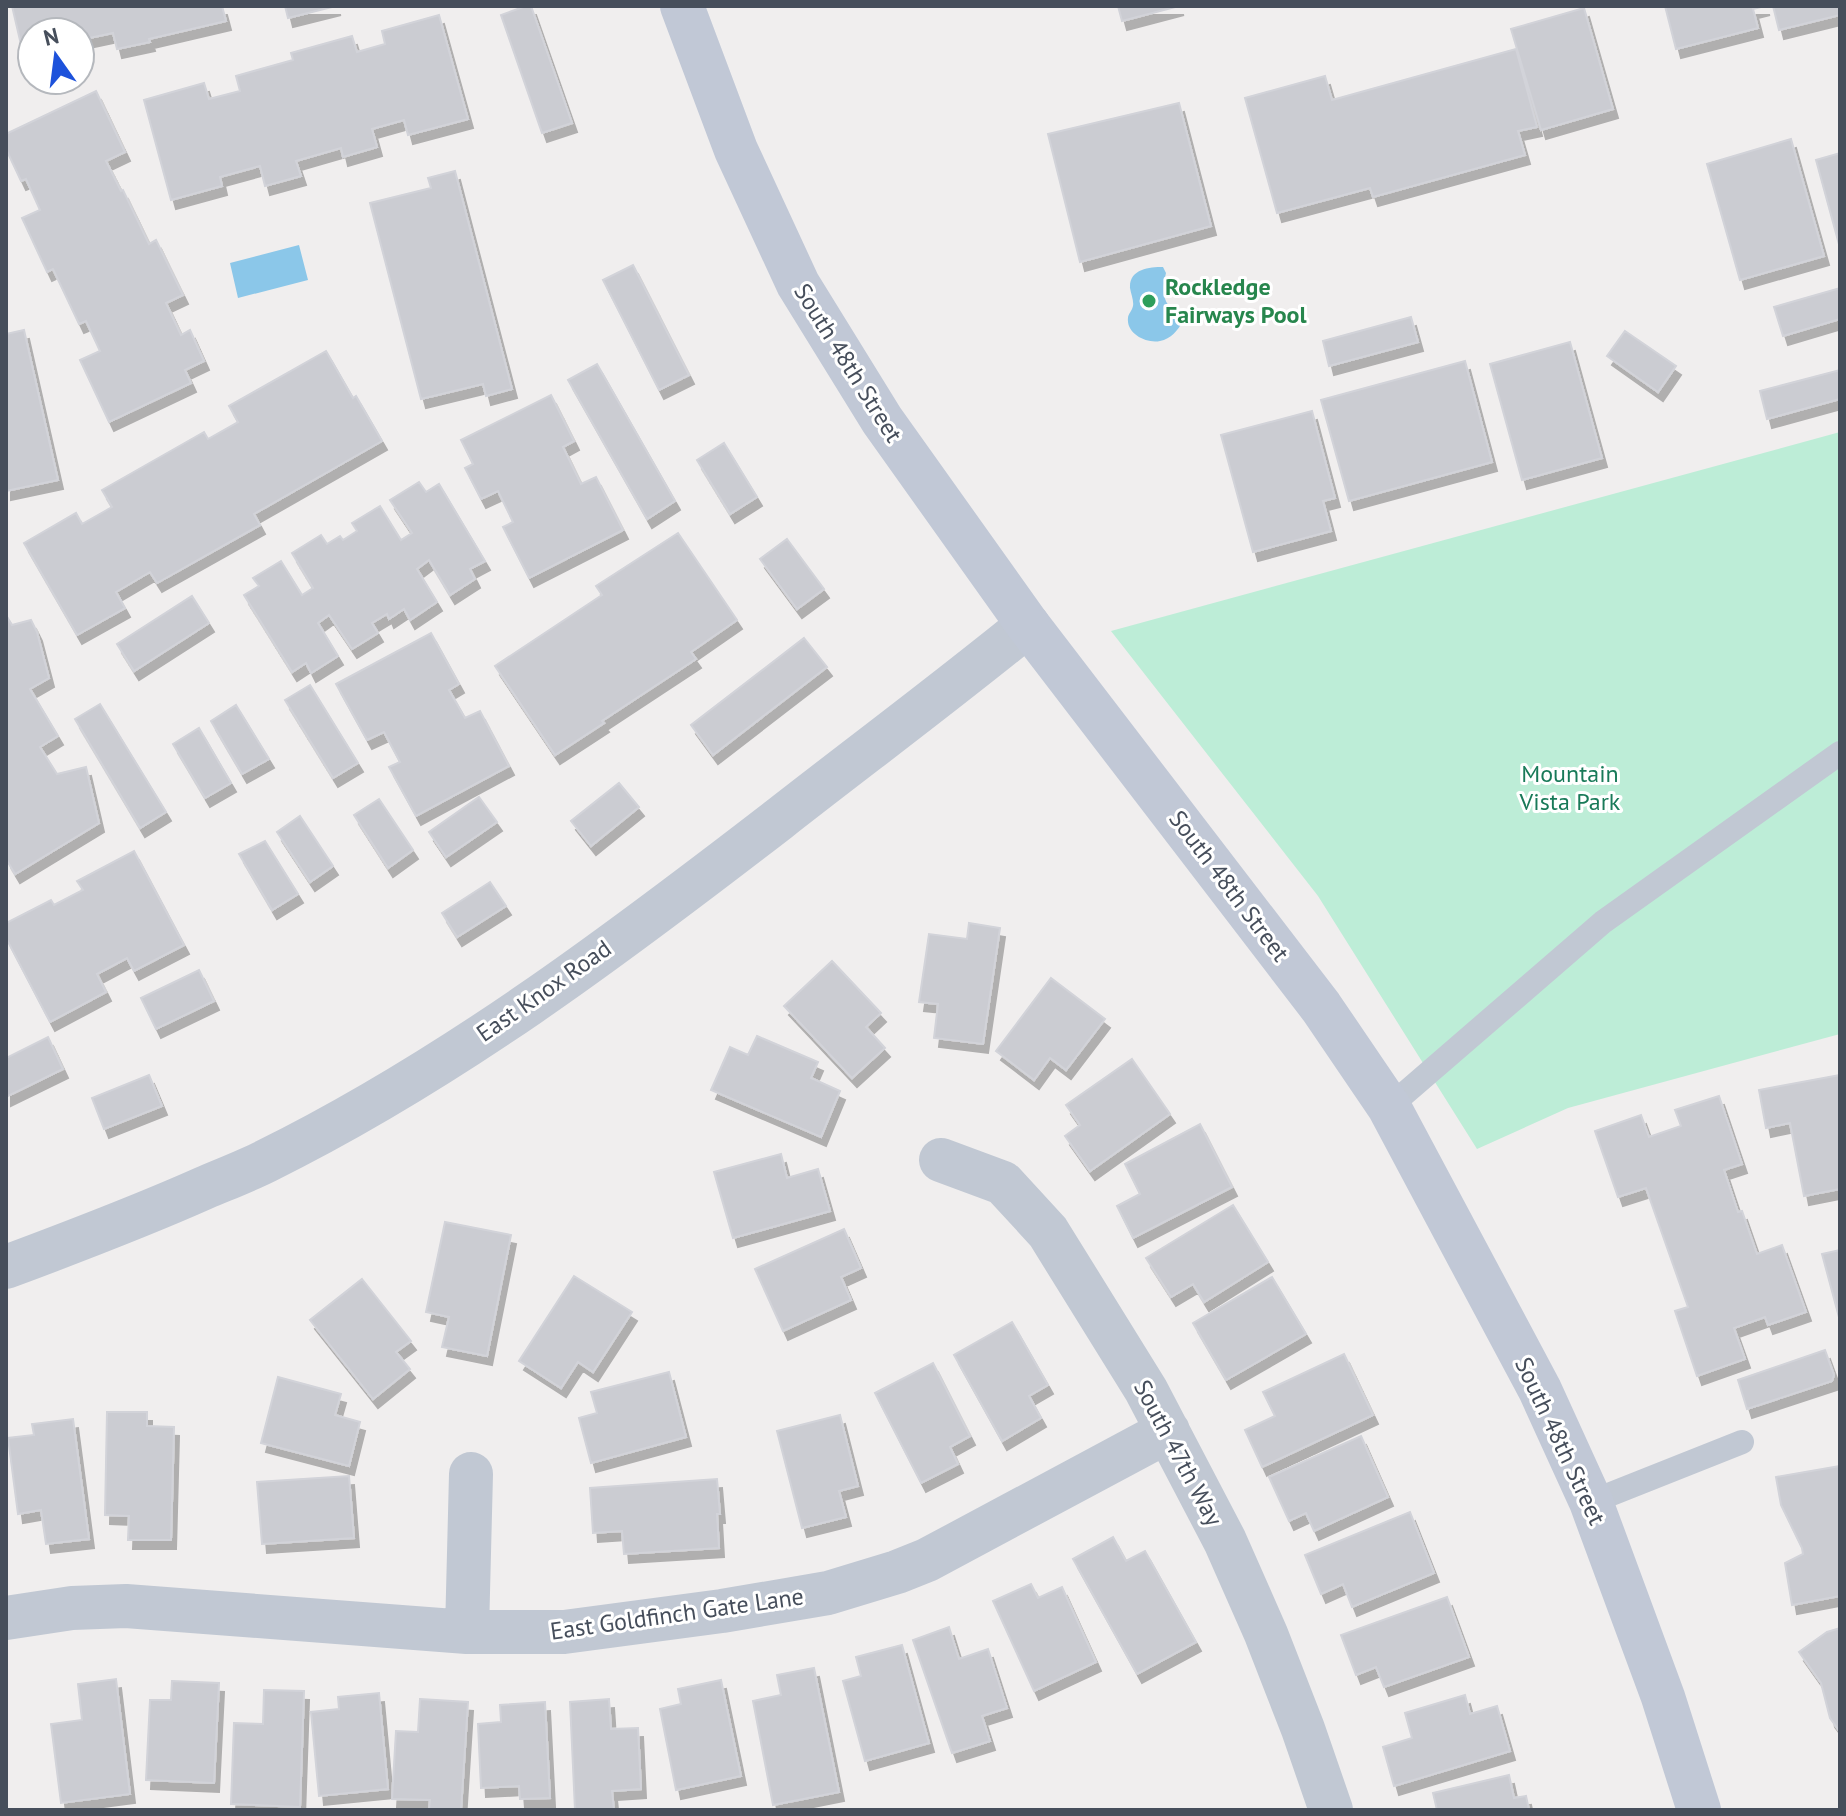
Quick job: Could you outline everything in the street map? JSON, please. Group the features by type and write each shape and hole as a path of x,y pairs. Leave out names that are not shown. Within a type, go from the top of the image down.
{"main road":[{"name":"South 48th Street","path":"682,6 736,150 798,284 882,420 1028,625 1321,1007 1389,1107 1540,1390 1591,1502 1658,1682 1699,1810"}],"street":[{"name":"East Knox Road","path":"6,1267 138,1217 265,1161 384,1097 448,1057 510,1017 694,884 1028,625"},
{"name":"South 47th Way","path":"941,1160 1003,1183 1048,1232 1146,1390 1225,1541 1303,1729 1331,1810"},
{"name":"East Goldfinch Gate Lane","path":"6,1618 72,1608 126,1606 467,1632 564,1632 794,1600 861,1584 927,1560 1168,1431"},
{"path":"467,1632 471,1474"}],"lane":[{"path":"1389,1107 1603,922 1840,753"},
{"path":"1591,1502 1742,1442"}],"green space":[{"name":"Mountain Vista Park","path":"1840,432 1840,1034 1568,1108 1477,1149 1318,896 1111,631"}],"water":[{"path":"299,245 308,280 238,298 230,263"},
{"name":"Rockledge Fairways Pool","path":"1163,267 1166,273 1164,295 1183,321 1168,338 1149,341 1138,337 1128,324 1133,304 1131,282 1141,270"}],"building":[{"path":"12,6 222,6 226,21 117,49 113,33 96,37 96,16 16,16 16,23"},
{"path":"285,6 336,6 288,18"},
{"path":"531,6 572,123 542,133 501,15"},
{"path":"1118,6 1179,6 1122,21"},
{"path":"1665,6 1765,6 1753,9 1758,28 1676,49"},
{"path":"1773,6 1840,6 1840,15 1779,30"},
{"path":"1584,8 1613,109 1541,130 1511,29"},
{"path":"439,15 468,119 408,135 404,120 372,129 377,147 343,157 341,148 296,161 301,176 265,186 260,166 220,177 222,186 171,200 144,100 204,83 209,99 240,91 236,76 293,60 291,53 352,36 357,52 385,44 382,31"},
{"path":"1516,49 1537,127 1518,131 1525,155 1373,197 1370,188 1277,213 1245,98 1325,76 1332,100"},
{"path":"96,91 125,152 106,161 149,244 156,240 183,295 166,303 181,335 190,330 204,361 185,370 191,383 109,422 80,360 100,351 86,321 79,324 53,269 47,272 22,218 40,210 26,179 21,181 6,149 6,134 86,96 96,96"},
{"path":"1179,103 1211,226 1080,262 1048,134"},
{"path":"1791,139 1824,256 1740,280 1707,164"},
{"path":"1840,153 1840,248 1816,160"},
{"path":"455,171 512,389 486,396 483,384 421,399 370,203 431,188 428,178"},
{"path":"633,265 689,375 659,390 603,280"},
{"path":"1840,288 1840,319 1783,336 1774,307"},
{"path":"1411,317 1418,342 1329,366 1323,341"},
{"path":"24,330 58,480 6,491 6,334"},
{"path":"1625,331 1676,366 1658,392 1607,356"},
{"path":"1570,342 1602,458 1522,480 1490,364"},
{"path":"326,351 382,441 254,514 260,525 157,583 150,572 116,592 125,608 77,635 24,543 76,513 82,524 112,507 102,490 204,432 208,439 238,422 229,406"},
{"path":"1465,361 1492,462 1349,501 1321,400"},
{"path":"597,364 675,501 647,519 568,380"},
{"path":"1840,370 1840,399 1767,419 1760,391"},
{"path":"551,395 574,441 563,447 581,484 596,477 623,530 529,578 503,527 513,522 498,491 481,499 465,468 473,464 461,440"},
{"path":"1312,411 1335,498 1323,501 1331,531 1253,552 1221,435"},
{"path":"724,443 757,497 730,514 697,460"},
{"path":"419,482 426,492 439,484 485,561 470,569 475,579 450,595 429,560 417,569 437,602 410,620 404,609 389,619 387,614 372,623 378,633 352,649 329,615 318,623 338,656 311,673 306,663 292,672 244,595 259,586 253,578 281,561 302,595 313,588 292,553 321,535 327,544 340,536 343,540 357,531 352,523 380,506 401,540 412,533 390,500"},
{"path":"678,533 737,620 691,652 696,659 555,755 495,666 602,595 596,586"},
{"path":"787,539 824,589 797,609 760,559"},
{"path":"192,596 209,623 134,671 117,644"},
{"path":"6,615 12,625 31,620 49,678 30,689 58,736 40,747 57,774 86,767 99,823 15,874 6,859"},
{"path":"431,633 459,684 449,690 465,718 480,711 509,766 416,816 389,767 400,762 384,732 367,740 336,684"},
{"path":"804,638 827,667 713,755 691,725"},
{"path":"310,685 358,763 333,778 285,700"},
{"path":"100,704 166,812 140,828 75,719"},
{"path":"236,705 269,759 242,774 211,721"},
{"path":"199,728 231,783 205,798 173,744"},
{"path":"619,783 639,807 591,846 571,821"},
{"path":"479,797 497,822 446,857 429,832"},
{"path":"379,799 413,850 388,868 354,815"},
{"path":"300,816 333,866 310,882 277,832"},
{"path":"265,841 298,894 272,910 239,854"},
{"path":"134,851 184,945 134,971 127,958 97,974 106,992 50,1022 6,938 6,923 51,900 54,905 83,890 77,881"},
{"path":"490,882 506,906 457,937 442,913"},
{"path":"969,923 1000,928 983,1044 934,1038 938,1004 919,1002 929,934 967,939"},
{"path":"832,961 881,1013 866,1027 885,1048 852,1078 784,1006"},
{"path":"199,970 214,1001 156,1029 141,998"},
{"path":"1051,978 1105,1019 1066,1070 1050,1058 1034,1080 996,1051"},
{"path":"757,1036 818,1062 811,1078 840,1091 821,1137 711,1090 730,1047 748,1055"},
{"path":"48,1037 63,1069 6,1097 6,1058"},
{"path":"1132,1059 1170,1114 1090,1171 1065,1136 1080,1125 1066,1105"},
{"path":"149,1075 162,1106 104,1129 92,1098"},
{"path":"1840,1075 1840,1189 1804,1196 1790,1123 1766,1128 1759,1090"},
{"path":"1719,1096 1742,1164 1724,1170 1738,1212 1742,1211 1757,1254 1782,1245 1806,1312 1768,1325 1765,1317 1734,1328 1745,1359 1697,1376 1675,1311 1688,1307 1646,1188 1618,1197 1595,1131 1641,1115 1649,1137 1681,1126 1675,1110"},
{"path":"1200,1124 1232,1187 1133,1238 1117,1206 1140,1194 1125,1164"},
{"path":"781,1154 787,1178 818,1169 830,1211 733,1238 714,1172"},
{"path":"1233,1205 1268,1262 1204,1302 1193,1284 1171,1297 1146,1258"},
{"path":"445,1222 511,1235 487,1356 442,1347 449,1317 426,1312"},
{"path":"844,1229 861,1268 841,1277 851,1300 783,1331 755,1269"},
{"path":"1840,1250 1840,1321 1822,1254"},
{"path":"574,1276 632,1312 593,1372 578,1362 561,1388 519,1361"},
{"path":"1272,1277 1306,1334 1226,1380 1193,1323"},
{"path":"362,1279 411,1341 396,1352 410,1369 373,1399 310,1320"},
{"path":"1012,1322 1048,1385 1029,1396 1041,1418 1002,1441 954,1355"},
{"path":"1825,1350 1834,1375 1832,1381 1747,1409 1738,1380"},
{"path":"1344,1354 1373,1415 1262,1467 1245,1430 1275,1416 1263,1392"},
{"path":"933,1363 970,1436 950,1447 958,1464 921,1483 875,1393"},
{"path":"669,1372 686,1437 591,1463 579,1418 597,1413 591,1392"},
{"path":"278,1377 341,1394 335,1415 360,1422 349,1466 261,1443"},
{"path":"107,1412 147,1412 147,1426 174,1427 171,1540 128,1540 129,1516 105,1515"},
{"path":"840,1415 858,1486 839,1491 846,1517 802,1528 777,1431"},
{"path":"73,1419 89,1539 46,1544 41,1510 18,1514 8,1438 34,1435 32,1424"},
{"path":"1361,1436 1388,1497 1314,1531 1306,1513 1289,1521 1269,1477"},
{"path":"1840,1466 1840,1596 1792,1605 1785,1563 1803,1554 1781,1505 1776,1477"},
{"path":"349,1476 354,1538 262,1544 257,1482"},
{"path":"717,1479 719,1548 624,1554 622,1531 593,1533 590,1488"},
{"path":"1410,1512 1434,1573 1352,1607 1343,1584 1321,1594 1305,1555"},
{"path":"1113,1537 1126,1561 1145,1551 1196,1642 1137,1674 1073,1559"},
{"path":"1031,1584 1038,1598 1062,1587 1096,1662 1034,1691 993,1601"},
{"path":"1447,1597 1469,1657 1384,1687 1376,1667 1356,1675 1341,1635"},
{"path":"949,1627 959,1659 988,1649 1007,1708 982,1716 990,1741 952,1753 913,1640"},
{"path":"1840,1628 1840,1732 1830,1718 1821,1683 1799,1652 1827,1632"},
{"path":"902,1645 929,1743 865,1761 843,1681 861,1676 856,1657"},
{"path":"814,1668 839,1792 773,1805 753,1701 781,1695 777,1675"},
{"path":"116,1679 130,1794 61,1803 51,1724 82,1720 78,1684"},
{"path":"721,1680 741,1776 676,1790 660,1709 681,1704 678,1689"},
{"path":"172,1681 219,1683 214,1783 146,1780 150,1700 171,1700"},
{"path":"264,1690 304,1691 300,1807 231,1804 234,1723 263,1724"},
{"path":"379,1693 388,1789 319,1796 311,1712 339,1709 338,1697"},
{"path":"1465,1695 1470,1714 1497,1706 1510,1751 1394,1786 1383,1747 1412,1738 1405,1713"},
{"path":"420,1699 468,1702 461,1810 429,1810 430,1800 392,1799 396,1731 418,1732"},
{"path":"609,1699 611,1729 638,1728 641,1789 612,1791 614,1810 575,1810 570,1702"},
{"path":"545,1702 550,1798 520,1799 519,1786 481,1788 478,1724 501,1722 500,1705"},
{"path":"1509,1775 1514,1798 1526,1796 1529,1810 1437,1810 1433,1793"}],"place":[{"name":"Rockledge Fairways Pool","path":"1149,301"}]}
